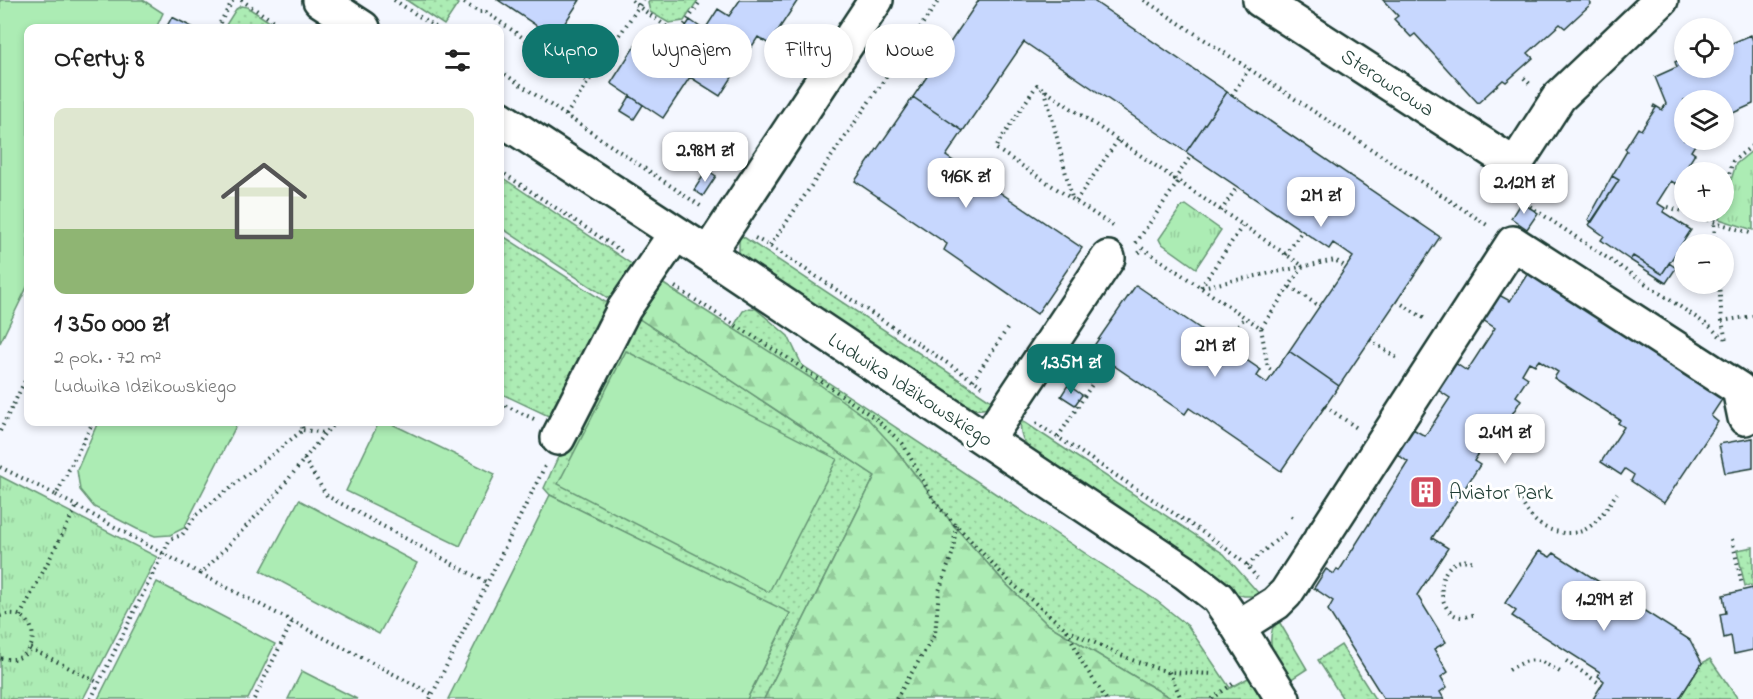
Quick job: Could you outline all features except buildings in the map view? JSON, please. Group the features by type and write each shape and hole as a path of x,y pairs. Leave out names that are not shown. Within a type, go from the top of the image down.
{"street":[{"path":"320,0 357,24"},
{"path":"708,254 876,0"},
{"name":"Sterowcowa","path":"1260,0 1515,165 1559,98 1661,0"},
{"name":"Ludwika Idzikowskiego","path":"504,121 1186,573 1218,598 1284,699"},
{"path":"558,438 624,309 676,233"},
{"path":"1238,627 1276,603 1286,593 1513,243 1739,389 1745,418"},
{"path":"987,440 1009,405 1125,245"}],"path":[{"path":"219,24 233,0"},
{"path":"241,0 278,24"},
{"path":"394,0 431,24"},
{"path":"459,0 479,12 486,12 503,24"},
{"path":"632,0 663,24"},
{"path":"566,115 643,0"},
{"path":"686,24 702,0"},
{"path":"770,246 810,193 939,0"},
{"path":"1144,0 1494,229"},
{"path":"504,25 588,83"},
{"path":"1232,96 1249,69"},
{"path":"504,74 730,219 1219,543 1246,565 1276,603"},
{"path":"1261,328 1142,248 1125,245 1074,200 995,148 1037,85 1303,266"},
{"path":"1045,90 1074,200"},
{"path":"1074,200 1118,140"},
{"path":"1733,162 1753,145"},
{"path":"1125,245 1176,181 1191,156"},
{"path":"504,174 876,419 903,444 936,504 1009,581 1067,630 1116,653 1168,672 1214,674"},
{"path":"1221,211 1238,187"},
{"path":"1515,197 1709,326 1732,348"},
{"path":"1668,207 1674,209"},
{"path":"1717,222 1753,234"},
{"path":"1201,287 1243,225"},
{"path":"1286,255 1302,231"},
{"path":"1125,245 1142,248"},
{"path":"1201,287 1335,260 1346,267"},
{"path":"1275,372 1268,368 1261,328 1303,266"},
{"path":"1290,286 1319,306"},
{"path":"1720,294 1725,340"},
{"path":"1397,301 1430,322"},
{"path":"1722,321 1753,316"},
{"path":"1224,345 1245,317"},
{"path":"973,381 1009,326"},
{"path":"1370,340 1403,362"},
{"path":"0,431 24,383"},
{"path":"1058,437 1094,383"},
{"path":"0,467 77,506 431,697 558,438 547,424 504,405"},
{"path":"1325,406 1358,429 1364,419"},
{"path":"56,495 91,426"},
{"path":"302,426 303,430"},
{"path":"201,574 275,495 333,426"},
{"path":"91,699 170,539 182,535 196,515 303,430 325,433"},
{"path":"304,459 327,496 488,583"},
{"path":"1521,501 1526,511 1542,527 1569,533 1581,531 1593,523 1617,493"},
{"path":"20,616 77,506"},
{"path":"1293,524 1302,510"},
{"path":"1291,516 1296,519"},
{"path":"896,699 935,633 939,591 953,552 956,524"},
{"path":"1246,565 1290,530"},
{"path":"1732,539 1742,585"},
{"path":"1473,615 1456,616 1448,610 1441,588 1442,577 1447,569 1464,559 1475,562"},
{"path":"0,616 8,613 28,621 33,639 25,655 9,660 0,658"},
{"path":"254,699 292,622"},
{"path":"1067,630 1083,664 1106,699"},
{"path":"30,648 99,683"},
{"path":"1509,670 1527,660 1536,659 1560,672"},
{"path":"1566,661 1602,685"},
{"path":"1168,672 1181,699"}],"green space":[{"path":"0,0 143,0 163,13 158,24 24,24 24,293 0,343"},
{"path":"406,0 452,0 458,4 442,24"},
{"path":"650,0 698,0 684,21 669,23 650,12 648,3"},
{"path":"241,6 247,7 273,24 227,24 236,9"},
{"path":"1753,150 1753,230 1728,222 1734,222 1736,164"},
{"path":"504,179 636,267 617,304 504,230"},
{"path":"1186,205 1221,230 1196,268 1161,243 1159,239 1181,207"},
{"path":"739,234 996,404 979,409 962,404 746,262 739,252"},
{"path":"504,237 613,307 557,420 504,395"},
{"path":"662,283 809,377 868,419 894,447 954,526 1006,584 1047,624 1172,699 764,699 875,476 632,314"},
{"path":"750,308 756,309 788,336 802,365 1157,601 1188,626 1230,688 1250,677 1263,699 1172,699 1047,624 1006,584 954,526 894,447 809,377 732,329 743,311"},
{"path":"632,314 875,476 764,699 747,699 790,614 550,495 544,488 574,422"},
{"path":"626,351 837,459 769,592 558,484"},
{"path":"1021,420 1224,554 1261,596 1244,596 1233,593 1204,564 1035,453 1023,438"},
{"path":"96,426 236,426 184,528 170,535 155,536 94,507 80,490 77,470"},
{"path":"377,426 396,426 495,474 460,546 346,491"},
{"path":"0,476 157,557 83,699 0,699"},
{"path":"550,495 790,613 747,699 448,699"},
{"path":"299,500 417,563 379,634 261,571"},
{"path":"1753,547 1753,585 1745,586 1737,550"},
{"path":"157,582 275,644 248,699 98,699"},
{"path":"1277,618 1307,669 1290,680 1276,657 1271,643"},
{"path":"1341,645 1375,699 1343,699 1318,660"},
{"path":"1710,659 1738,699 1679,699 1702,663"},
{"path":"302,671 357,699 288,699"}],"place":[{"name":"Aviator Park","path":"1426,492"}]}
